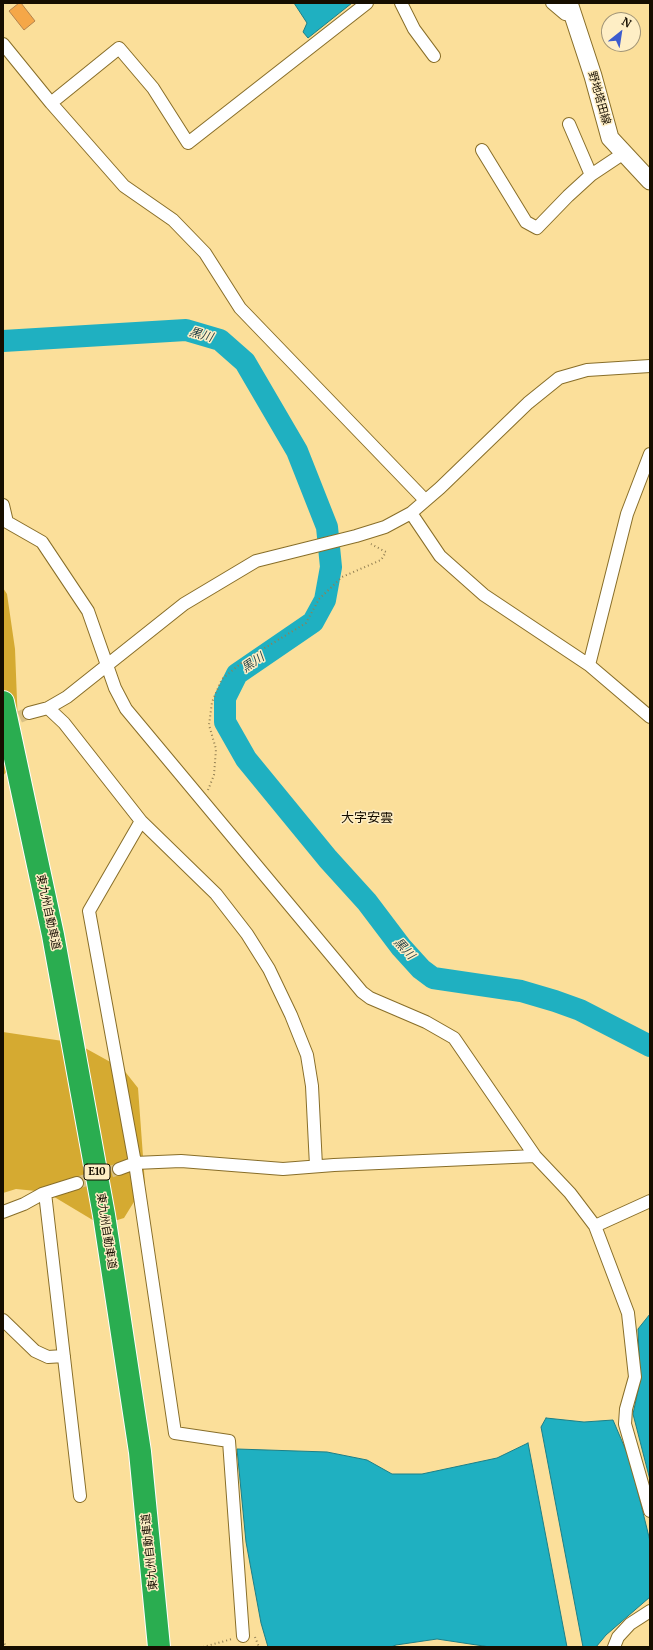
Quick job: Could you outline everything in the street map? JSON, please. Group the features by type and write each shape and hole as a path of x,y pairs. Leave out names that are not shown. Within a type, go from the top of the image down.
{"highway":[{"name":"東九州自動車道","path":"3,702 56,949 104,1215 131,1382 140,1452 159,1647"}],"main road":[{"name":"野地塔田線","path":"571,9 610,138 650,181"}],"street":[{"path":"51,103 119,48 153,88 188,143 366,3"},
{"path":"401,3 414,29 434,56"},
{"path":"552,3 565,14 571,9"},
{"path":"3,44 51,103 124,186 173,220 205,253 240,308 426,500"},
{"path":"569,124 591,175"},
{"path":"482,150 526,222 538,228 591,175 624,153"},
{"path":"29,713 48,708 67,697 184,604 221,580 256,561 356,536 385,527 411,513 518,412 559,378 587,370 650,366"},
{"path":"589,665 627,514 650,454"},
{"path":"3,505 7,522 42,542 88,611 114,688 126,709 204,800 362,992 370,998 426,1022 454,1038 535,1156 570,1193 595,1226 628,1314 635,1377 626,1409 625,1424 650,1511"},
{"path":"411,513 440,556 484,595 589,665 650,717"},
{"path":"48,708 64,723 141,821 216,894 247,934 269,969 291,1015 307,1055 312,1086 316,1166"},
{"path":"141,821 89,911 135,1163 175,1433 229,1441 243,1636"},
{"path":"119,1169 135,1163 181,1161 283,1169 316,1166 535,1156"},
{"path":"3,1212 45,1193 77,1183"},
{"path":"45,1193 80,1496"},
{"path":"595,1226 650,1201"},
{"path":"3,1320 36,1351 48,1357 64,1356"},
{"path":"614,1647 618,1637 630,1624 650,1611"}],"path":[{"path":"204,800 214,775 216,749 209,725 212,702 222,679 245,660 306,623 319,599 342,577 381,560 386,552 356,536"},
{"path":"203,1647 243,1636"},
{"path":"3,1640 6,1647"}],"shaded area":[{"path":"3,588 7,594 15,649 18,726 10,767 3,776"},
{"path":"3,1032 76,1043 123,1069 138,1088 145,1184 124,1218 101,1225 46,1192 16,1189 3,1193"}],"water":[{"path":"294,3 352,3 308,38 303,32 307,23"},
{"path":"650,1314 650,1480 633,1414 640,1381 638,1329"},
{"path":"546,1418 584,1422 613,1420 630,1460 650,1541 650,1597 606,1635 596,1647 583,1647 541,1427"},
{"path":"528,1443 567,1647 490,1647 437,1639 391,1647 268,1647 261,1623 246,1542 237,1449 327,1452 367,1460 392,1474 422,1474 497,1458"}],"building":[{"path":"21,3 35,21 24,30 9,11"}],"waterway":[{"name":"黒川","path":"3,341 186,330 220,340 245,362 297,451 327,527 331,567 325,600 313,622 237,674 225,698 225,722 246,759 328,859 367,902 401,947 421,969 433,978 521,991 555,1001 580,1010 650,1046"}],"tunnel":[{"path":"3,724 29,713"},
{"path":"77,1183 119,1169"}],"district":[{"name":"大字安雲","path":"367,818"}]}
